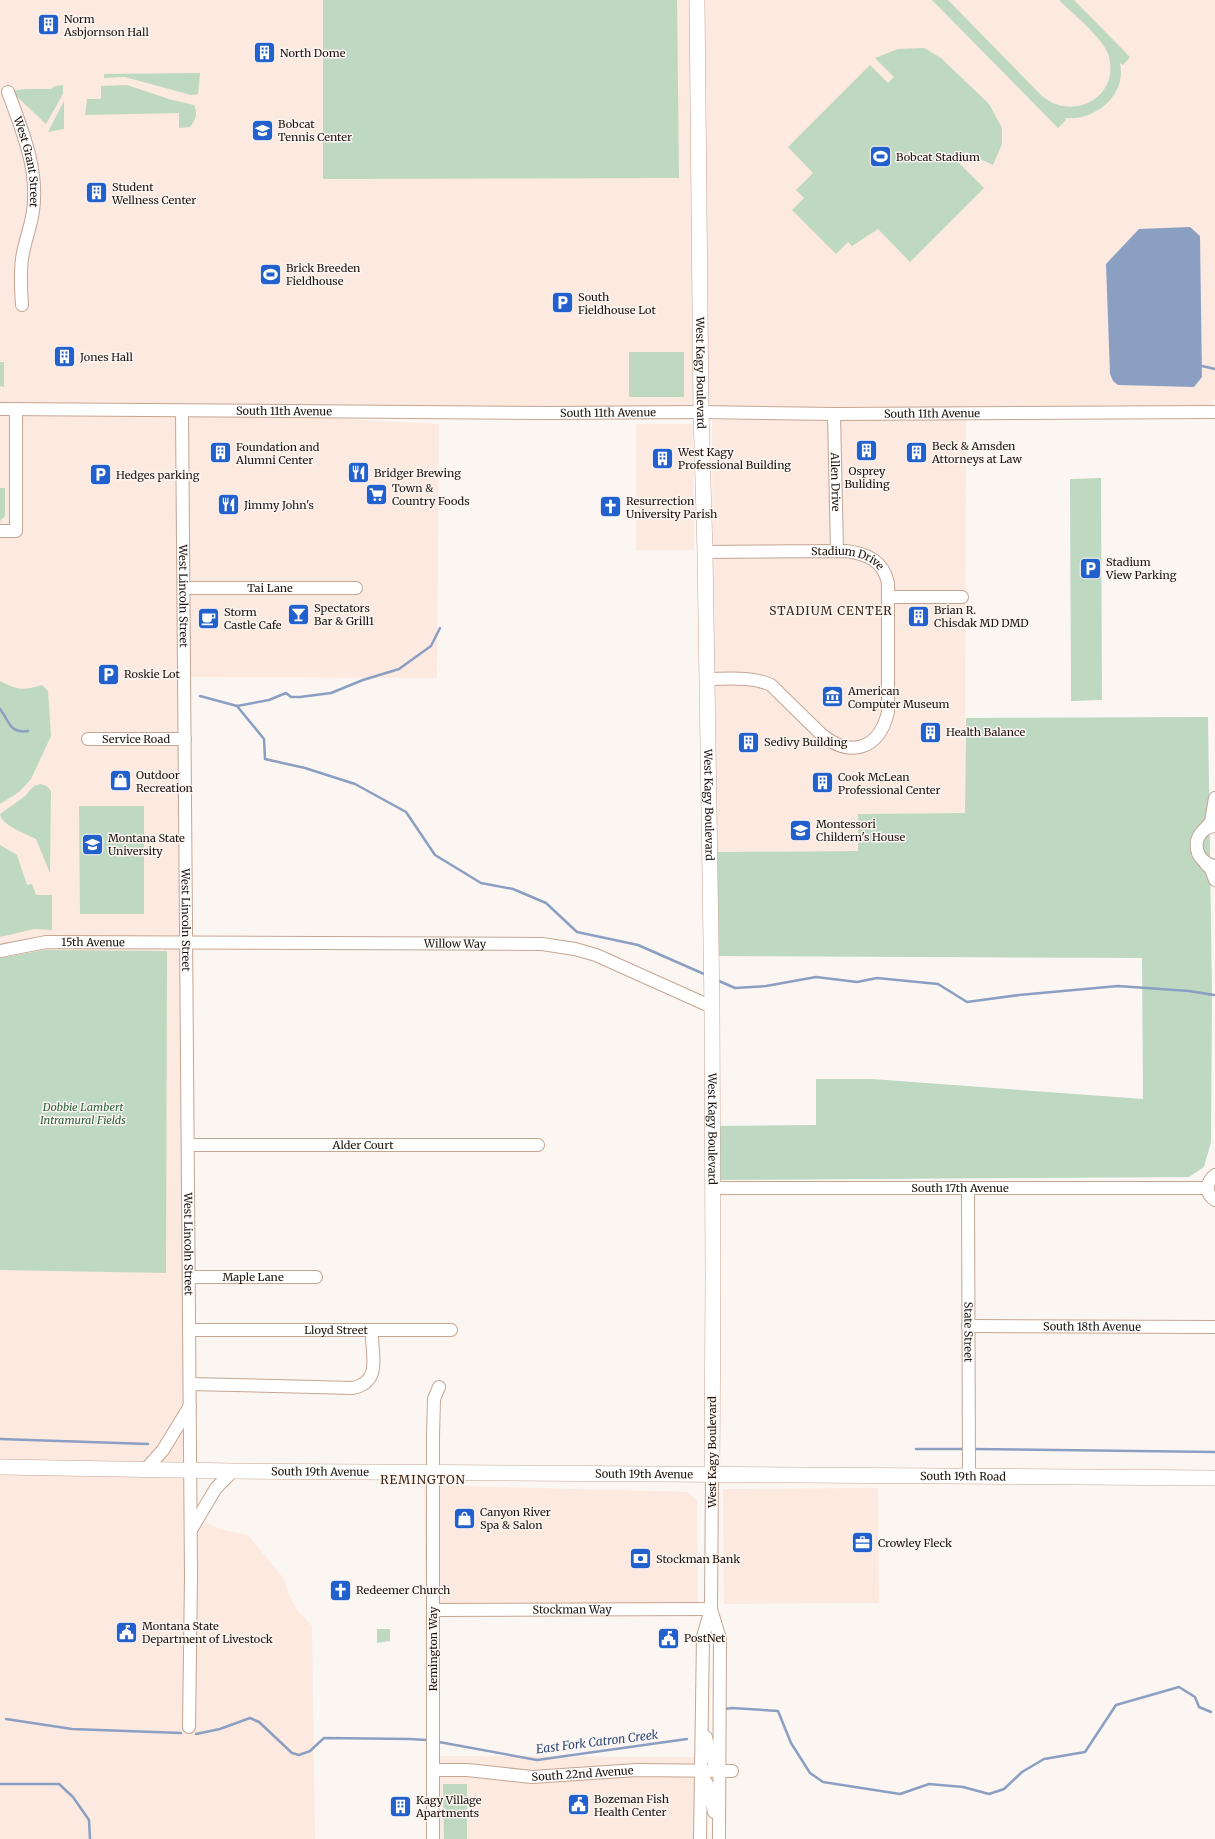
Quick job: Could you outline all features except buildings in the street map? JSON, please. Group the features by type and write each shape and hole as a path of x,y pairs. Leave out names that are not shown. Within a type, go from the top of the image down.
{"main road":[{"name":"West Kagy Boulevard","path":"697,0 701,412 705,552 712,1007 712,1474"},
{"name":"South 19th Avenue","path":"0,1467 147,1468 233,1471 712,1474"},
{"name":"South 19th Road","path":"712,1474 1215,1478"}],"street":[{"name":"West Grant Street","path":"8,92 23,132 31,160 34,188 33,212 22,261 22,305"},
{"name":"South 11th Avenue","path":"0,410 534,413 701,412 834,414 1215,412"},
{"path":"0,531 16,531 16,410"},
{"name":"West Lincoln Street","path":"182,411 190,1330 189,1727"},
{"name":"Allen Drive","path":"834,414 837,551"},
{"name":"Stadium Drive","path":"705,552 837,551 862,553 876,561 887,577 888,712 882,730 876,738 862,746 844,747 828,740 778,691 762,681 707,679"},
{"name":"Tai Lane","path":"184,588 356,588"},
{"path":"888,597 962,597"},
{"name":"Service Road","path":"88,739 185,739"},
{"path":"1215,798 1211,822 1202,832 1197,841 1197,851 1202,860 1210,865 1215,880"},
{"path":"1202,832 1215,826"},
{"name":"15th Avenue","path":"0,951 46,942 186,943"},
{"name":"Willow Way","path":"186,943 542,944 560,946 596,955 712,1007"},
{"name":"Alder Court","path":"188,1145 538,1145"},
{"path":"1215,1175 1209,1182 1207,1188 1209,1195 1215,1200"},
{"name":"South 17th Avenue","path":"713,1188 1207,1188"},
{"name":"State Street","path":"968,1188 969,1476"},
{"name":"Maple Lane","path":"189,1277 316,1277"},
{"name":"South 18th Avenue","path":"968,1326 1215,1327"},
{"name":"Lloyd Street","path":"190,1330 368,1330 372,1333 374,1369 372,1376 360,1386 353,1388 190,1384"},
{"path":"368,1330 451,1330"},
{"name":"Remington Way","path":"434,1839 433,1472 434,1399 438,1387"},
{"path":"147,1468 163,1450 190,1406"},
{"path":"190,1531 216,1488 233,1471"},
{"name":"West Kagy Boulevard","path":"700,1839 703,1637 711,1609 712,1474"},
{"name":"West Kagy Boulevard","path":"711,1609 720,1639 719,1839"},
{"name":"Stockman Way","path":"434,1610 711,1609"},
{"path":"702,1670 705,1688 704,1733 710,1756 720,1771"},
{"name":"South 22nd Avenue","path":"434,1770 467,1770 532,1777 637,1770 732,1771"},
{"path":"700,1771 708,1786 714,1807 714,1839"}],"shaded area":[{"name":"Montana State University","path":"0,0 1215,0 1215,400 1212,400 1215,412 194,411 439,424 437,678 185,677 190,1516 220,1529 248,1535 284,1579 289,1595 298,1611 312,1626 315,1839 0,1839"},
{"name":"STADIUM CENTER","path":"966,418 965,813 858,814 858,851 714,852 712,420"},
{"path":"636,424 693,424 694,550 636,550"},
{"path":"424,1485 688,1492 697,1501 698,1613 426,1612"},
{"path":"878,1488 879,1603 724,1604 723,1489"},
{"path":"427,1756 695,1757 695,1839 427,1839"}],"green space":[{"path":"323,0 677,0 679,178 323,179"},
{"path":"932,0 948,0 1042,96 1055,104 1068,107 1081,105 1092,100 1102,92 1108,82 1110,69 1108,54 1100,40 1059,0 1074,0 1130,57 1123,65 1120,63 1121,75 1119,86 1114,95 1106,104 1087,115 1076,118 1065,118 1066,120 1058,128"},
{"name":"Bobcat Stadium","path":"924,48 941,58 989,104 1002,128 1002,144 993,165 966,152 957,161 984,188 910,262 878,229 852,246 848,242 836,254 792,210 804,198 796,190 813,173 788,147 870,65 888,83 894,77 875,58 898,49"},
{"path":"200,73 198,94 191,95 125,77 104,78 104,74"},
{"path":"63,85 63,94 46,124 11,91 26,89 51,89 55,86"},
{"path":"127,85 172,100 194,105 196,116 194,122 190,127 179,128 179,113 85,115 87,99 101,99 101,86"},
{"path":"64,101 64,129 48,132"},
{"path":"629,352 684,352 684,397 629,397"},
{"path":"0,362 4,362 4,387 0,386"},
{"path":"1101,478 1102,700 1071,701 1070,479"},
{"path":"0,488 5,488 5,516 0,521"},
{"path":"0,681 20,689 42,685 48,691 51,736 31,779 19,792 0,804"},
{"path":"1208,717 1212,993 1211,1142 1204,1167 1189,1177 718,1180 716,1126 816,1125 816,1079 872,1079 1143,1099 1142,958 715,956 714,852 858,851 858,814 965,813 966,718"},
{"path":"40,784 47,786 51,791 50,873 36,839 9,825 1,818 0,814 24,797 34,786"},
{"path":"79,806 144,806 144,914 80,914"},
{"path":"0,845 17,855 27,885 32,884 36,895 52,895 52,930 34,929 0,937"},
{"name":"Dobbie Lambert Intramural Fields","path":"44,950 167,951 166,1273 0,1270 0,958"},
{"path":"377,1629 390,1629 390,1641 377,1643"},
{"path":"443,1784 467,1784 467,1839 444,1839"}],"water":[{"path":"1190,227 1200,236 1202,377 1194,387 1118,385 1113,381 1110,374 1106,264 1139,229"}],"waterway":[{"path":"1202,366 1215,369"},
{"path":"237,706 269,700 286,693 291,697 331,693 363,680 399,669 431,646 440,628"},
{"path":"200,696 237,706 264,739 265,759 305,768 355,784 406,812 435,855 481,883 513,889 546,903 577,932 638,945 704,974"},
{"path":"0,709 13,728 28,731"},
{"path":"719,981 735,988 766,986 816,977 857,982 877,978 938,984 967,1002 1019,995 1118,986 1189,991 1214,995"},
{"path":"0,1439 148,1444"},
{"path":"916,1449 962,1449"},
{"path":"976,1449 1215,1452"},
{"name":"East Fork Catron Creek","path":"724,1711 725,1709 732,1708 778,1711 791,1743 810,1773 823,1782 900,1794 929,1784 963,1787 989,1794 1004,1789 1022,1772 1044,1759 1085,1752 1116,1705 1179,1687 1195,1697 1199,1707 1211,1712"},
{"name":"East Fork Catron Creek","path":"196,1734 220,1729 250,1718 259,1722 292,1753 299,1755 310,1751 324,1738 426,1740"},
{"name":"East Fork Catron Creek","path":"6,1719 72,1729 181,1733"},
{"name":"East Fork Catron Creek","path":"439,1742 537,1760 687,1739"},
{"path":"0,1784 59,1784 73,1797 89,1820 90,1839"}],"place":[{"name":"Norm Asbjornson Hall","path":"49,25"},
{"name":"North Dome","path":"264,53"},
{"name":"Bobcat Tennis Center","path":"263,130"},
{"name":"Bobcat Stadium","path":"880,157"},
{"name":"Student Wellness Center","path":"96,193"},
{"name":"Brick Breeden Fieldhouse","path":"270,274"},
{"name":"South Fieldhouse Lot","path":"562,303"},
{"name":"Jones Hall","path":"65,357"},
{"name":"Osprey Buliding","path":"867,451"},
{"name":"Beck & Amsden Attorneys at Law","path":"916,452"},
{"name":"Foundation and Alumni Center","path":"220,453"},
{"name":"West Kagy Professional Building","path":"662,458"},
{"name":"Bridger Brewing","path":"359,473"},
{"name":"Hedges parking","path":"100,475"},
{"name":"Town & Country Foods","path":"377,494"},
{"name":"Jimmy John's","path":"229,505"},
{"name":"Resurrection University Parish","path":"610,507"},
{"name":"Stadium View Parking","path":"1090,568"},
{"name":"Spectators Bar & Grill1","path":"299,614"},
{"name":"Brian R. Chisdak MD DMD","path":"919,616"},
{"name":"Storm Castle Cafe","path":"209,618"},
{"name":"Roskie Lot","path":"108,674"},
{"name":"American Computer Museum","path":"833,697"},
{"name":"Health Balance","path":"930,732"},
{"name":"Sedivy Building","path":"749,742"},
{"name":"Outdoor Recreation","path":"120,781"},
{"name":"Cook McLean Professional Center","path":"822,783"},
{"name":"Montessori Childern's House","path":"801,830"},
{"name":"Montana State University","path":"93,844"},
{"name":"Canyon River Spa & Salon","path":"465,1518"},
{"name":"Crowley Fleck","path":"862,1543"},
{"name":"Stockman Bank","path":"641,1559"},
{"name":"Redeemer Church","path":"341,1590"},
{"name":"Montana State Department of Livestock","path":"126,1632"},
{"name":"PostNet","path":"668,1638"},
{"name":"Bozeman Fish Health Center","path":"578,1805"},
{"name":"Kagy Village Apartments","path":"400,1806"}],"district":[{"name":"STADIUM CENTER","path":"831,611"},
{"name":"REMINGTON","path":"423,1480"}]}
